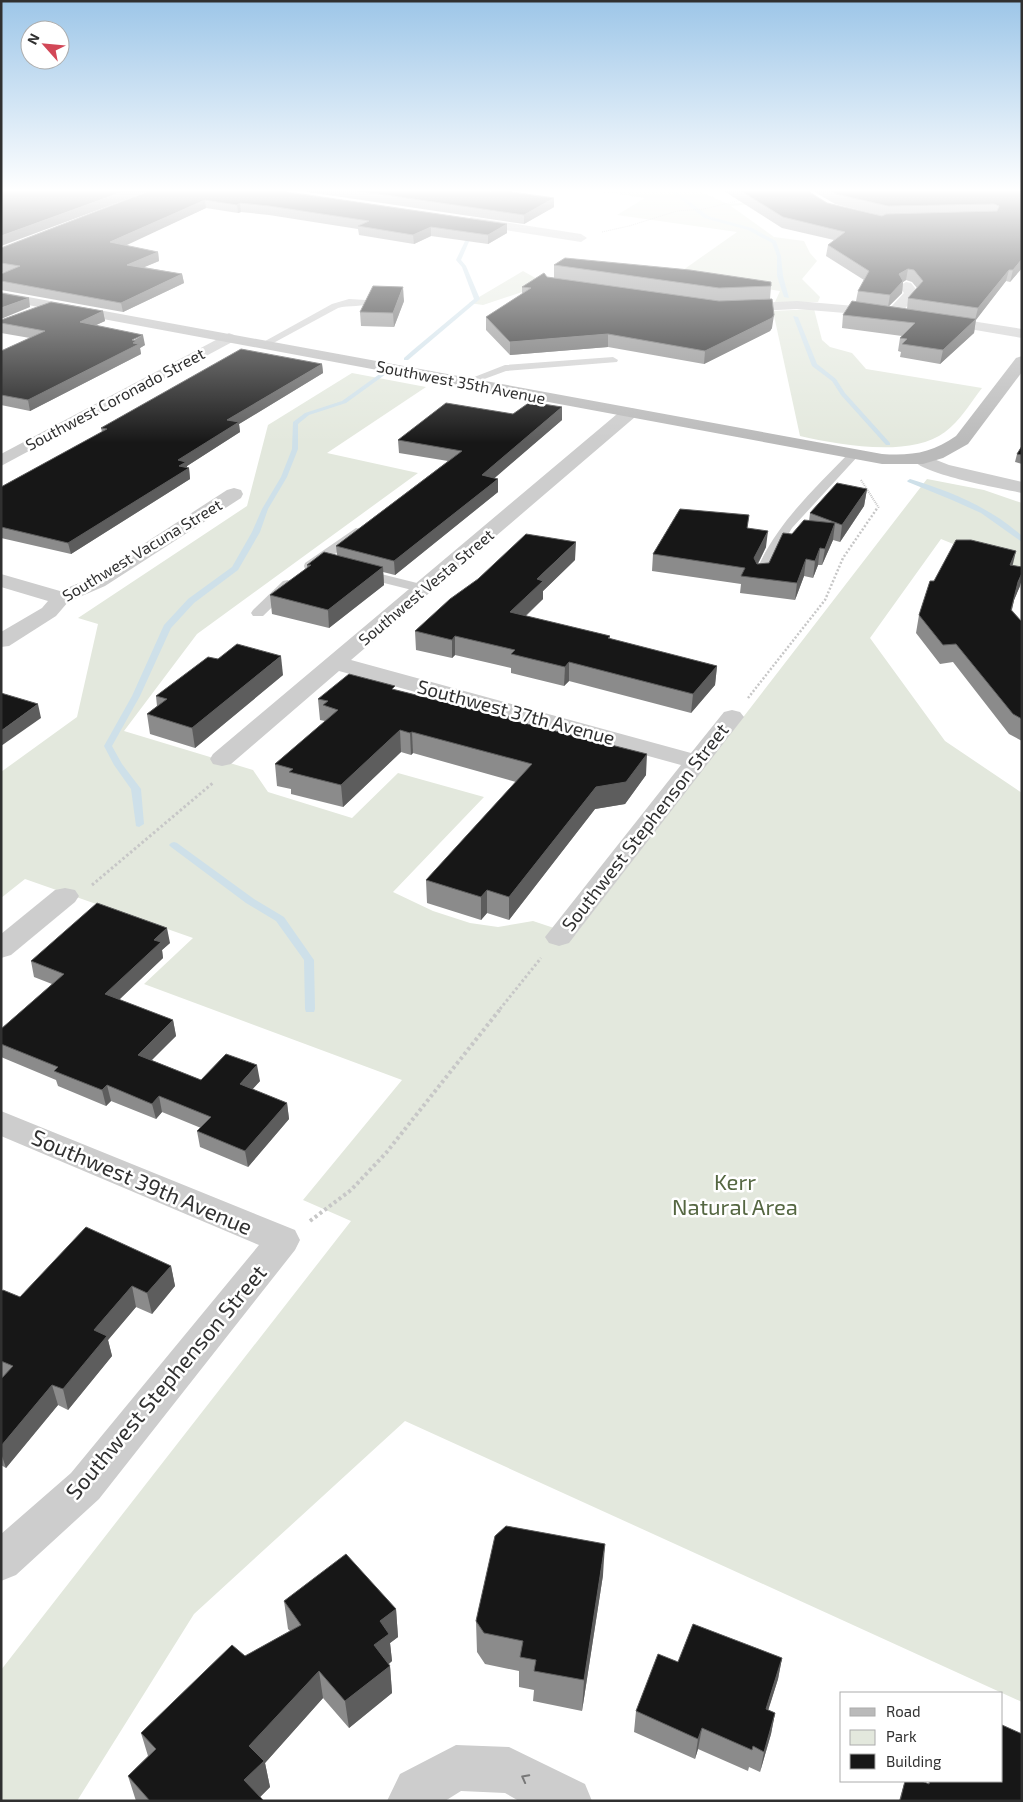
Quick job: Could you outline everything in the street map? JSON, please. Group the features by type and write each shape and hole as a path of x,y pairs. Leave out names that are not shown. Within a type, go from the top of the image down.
{"street":[{"path":"892,313 912,293 906,286"},
{"name":"Southwest 35th Avenue","path":"1,296 858,456 895,461 921,459"},
{"path":"718,308 797,305 892,313 1022,334"},
{"path":"25,316 50,306"},
{"name":"Southwest Coronado Street","path":"1,461 229,338"},
{"path":"921,459 942,453 962,440 1021,363"},
{"name":"Southwest Vesta Street","path":"222,760 629,413"},
{"path":"921,459 943,469 1022,488"},
{"name":"Southwest Vacuna Street","path":"1,641 49,612 61,598 98,582 234,494"},
{"path":"1,580 61,598"},
{"name":"Southwest 37th Avenue","path":"336,663 696,762"},
{"name":"Southwest Stephenson Street","path":"559,937 732,717"},
{"path":"1,949 65,896"},
{"name":"Southwest 39th Avenue","path":"1,1123 283,1240"},
{"name":"Southwest Stephenson Street","path":"1,1562 86,1486 283,1240"},
{"path":"411,1801 417,1790 456,1768 509,1770 568,1801"}],"lane":[{"path":"264,345 335,306 349,302 366,303"},
{"path":"464,383 504,368 613,360"},
{"path":"760,576 767,555 791,520 858,456"},
{"path":"258,613 278,592 364,526"},
{"path":"316,561 334,566"},
{"path":"352,571 424,589"}],"path":[{"path":"732,717 825,600 843,558 879,508 861,483 858,456"},
{"path":"65,896 83,893 223,775 222,760"},
{"path":"283,1240 328,1208 370,1171 559,937"}],"green space":[{"path":"516,275 530,275 546,284 483,305 469,303"},
{"path":"677,275 805,275 802,279 820,297 818,302 775,302 780,291"},
{"path":"814,309 822,340 830,347 852,353 866,369 982,388 950,428 930,440 913,445 894,447 854,446 800,436 773,311"},
{"name":"Kerr Natural Area","path":"352,373 426,387 327,453 418,473 197,634 124,731 253,770 268,792 352,818 398,773 484,797 393,892 433,911 470,923 498,927 533,921 575,935 927,479 984,490 1022,503 1022,572 941,539 870,638 945,741 1022,793 1022,1702 405,1421 194,1614 77,1801 1,1801 1,1670 351,1221 303,1200 402,1080 144,984 193,938 25,879 1,898 1,772 77,717 98,624 78,618 247,506 268,425"}],"building":[{"path":"1,275 180,275 121,303 1,281"},
{"path":"541,275 546,275 547,277 719,301 772,299 774,315 772,318 705,351 608,334 510,342 486,317 531,288 522,287"},
{"path":"626,275 724,275 771,282 771,286 719,288"},
{"path":"867,275 900,275 903,281 890,295 858,291"},
{"path":"918,275 1005,275 978,308 908,298 923,281"},
{"path":"373,286 403,287 393,313 360,312"},
{"path":"1,293 29,298 1,308"},
{"path":"852,301 976,319 943,350 902,344 907,339 900,338 915,323 843,315"},
{"path":"51,302 103,311 80,322 143,335 132,340 136,341 133,343 139,344 28,400 1,395 1,351 45,331 1,323 1,320"},
{"path":"241,349 322,364 227,420 239,422 178,460 186,462 179,466 189,468 68,543 1,527 1,487 107,429 101,428"},
{"path":"530,402 562,407 482,475 498,479 394,561 336,546 462,451 398,440 446,403 513,414"},
{"path":"1022,446 1022,455 1017,454"},
{"path":"837,483 867,489 842,525 810,513"},
{"path":"680,509 749,515 747,528 768,531 754,558 757,564 769,563 783,533 792,534 804,520 835,523 825,549 820,548 815,561 806,559 797,583 741,576 745,568 653,554"},
{"path":"526,534 576,542 537,579 543,581 510,612 610,636 608,638 717,666 693,694 569,662 565,667 511,654 515,650 455,636 452,640 415,631 450,599 478,579"},
{"path":"956,540 971,540 1016,551 1010,565 1022,567 1011,610 1022,622 1022,719 1013,714 956,644 943,645 919,615 930,581 934,581"},
{"path":"324,552 383,567 328,610 270,595 311,565 307,565"},
{"path":"237,644 281,656 192,728 147,714 167,699 156,696 208,657 218,659"},
{"path":"349,674 395,686 392,689 464,707 466,705 517,719 516,721 647,754 626,782 596,787 509,897 487,890 481,897 426,880 532,764 400,730 341,785 289,772 293,769 275,764 338,710 323,705 328,701 318,699"},
{"path":"1,693 38,704 1,731"},
{"path":"97,903 167,928 154,940 161,942 105,994 173,1020 138,1055 201,1080 226,1054 257,1065 240,1084 287,1103 245,1151 197,1131 211,1117 159,1096 152,1104 107,1085 102,1090 54,1071 58,1067 1,1044 1,1029 64,974 31,961"},
{"path":"86,1227 171,1266 147,1293 132,1286 94,1330 107,1336 63,1389 52,1385 1,1446 1,1379 13,1366 1,1361 1,1292 3,1290 20,1297"},
{"path":"506,1526 605,1544 584,1680 534,1671 536,1660 520,1657 523,1641 484,1633 476,1621 495,1536"},
{"path":"346,1554 396,1609 380,1621 389,1634 374,1645 390,1666 345,1701 319,1671 249,1746 264,1761 244,1780 264,1801 150,1801 128,1776 156,1749 141,1733 232,1645 245,1656 301,1625 284,1601"},
{"path":"693,1624 782,1658 766,1709 775,1713 764,1752 753,1746 752,1750 702,1728 698,1739 636,1711 658,1654 678,1662"},
{"path":"1003,1725 1022,1734 1022,1801 900,1801 905,1782 924,1782 929,1784 930,1782 1003,1782"}],"waterway":[{"path":"406,359 477,299 468,275"},
{"path":"780,275 787,297"},
{"path":"795,317 814,365 834,380 843,394 888,444"},
{"path":"139,824 136,789 118,765 108,746 136,696 167,627 191,601 235,568 256,532 265,509 284,477 295,449 295,423 307,414 344,402 383,374"},
{"path":"910,481 969,504 997,520 1022,540"},
{"path":"174,845 250,901 280,919 309,960 310,1009"}]}
